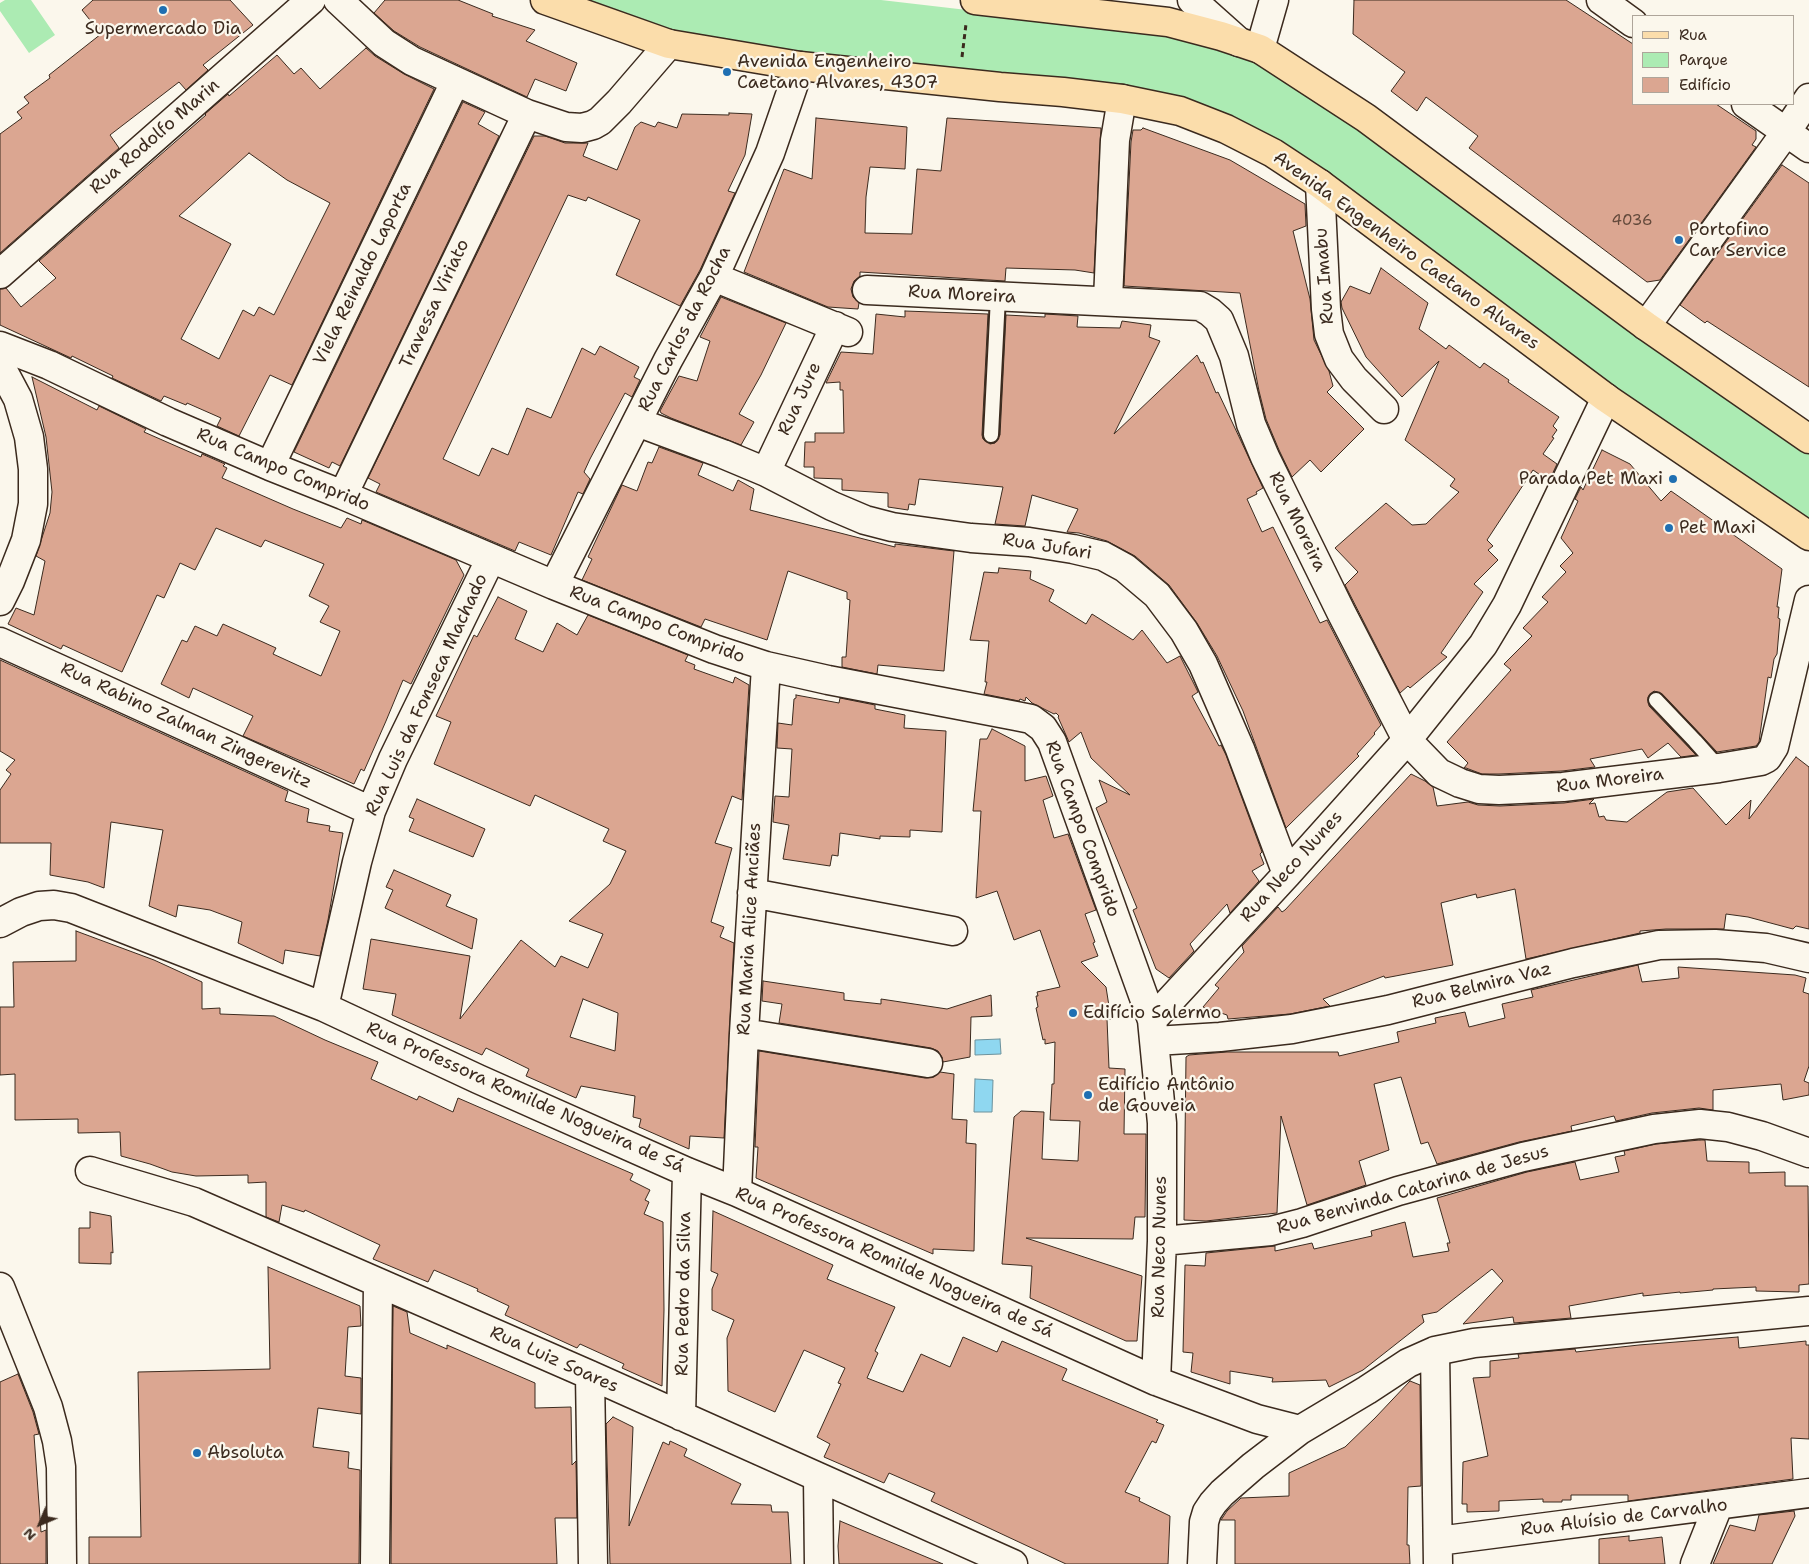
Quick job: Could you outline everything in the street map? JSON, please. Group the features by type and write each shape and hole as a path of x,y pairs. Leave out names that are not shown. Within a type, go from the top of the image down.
{"main road":[{"name":"Avenida Engenheiro Caetano Alvares","path":"545,0 669,44 800,66 1122,99 1180,111 1226,129 1273,153 1320,184 1606,398 1809,536"},
{"path":"971,9 1109,7 1250,46 1366,118 1646,326 1809,439"}],"street":[{"name":"Rua Rodolfo Marin","path":"0,274 311,0"},
{"path":"338,0 360,22 401,55 455,82 527,114 566,127 582,128 593,125 619,102 669,44"},
{"path":"1192,0 1250,46 1274,0"},
{"path":"1601,0 1632,22"},
{"name":"Rua Carlos da Rocha","path":"554,585 668,360 714,277 770,154 800,66"},
{"name":"Viela Reinaldo Laporta","path":"270,466 455,82"},
{"path":"1646,326 1809,98"},
{"path":"1108,300 1115,140 1122,99"},
{"path":"1747,105 1809,148"},
{"name":"Travessa Viriato","path":"343,495 527,114"},
{"name":"Rua Imabu","path":"1320,184 1326,309 1330,334 1339,359 1354,379 1384,409"},
{"name":"Rua Jure","path":"714,277 842,329 766,472"},
{"name":"Rua Moreira","path":"868,290 998,297 1108,300 1200,306 1210,312 1218,320 1234,356 1251,424 1265,457 1341,612 1407,740 1439,773 1460,783 1489,790 1562,787 1761,761 1771,754 1774,747 1809,600"},
{"name":"Rua Campo Comprido","path":"0,346 49,365 168,422 270,466 714,650 766,666 828,680 1031,720 1043,728 1052,742 1153,1030"},
{"path":"0,366 18,399 29,437 33,469 32,504 26,540 0,601"},
{"name":"Rua Neco Nunes","path":"1156,1381 1162,1241 1162,1122 1153,1030 1287,874 1407,740 1483,646 1507,605 1606,398"},
{"name":"Rua Jufari","path":"637,422 766,472 832,506 865,520 945,534 1029,542 1073,549 1103,556 1125,568 1157,595 1184,631 1203,664 1240,750 1287,874"},
{"name":"Rua Luis da Fonseca Machado","path":"324,1007 357,862 371,811 394,758 491,558"},
{"name":"Rua Rabino Zalman Zingerevitz","path":"0,642 371,811"},
{"name":"Rua Maria Alice Anciães","path":"737,1192 744,1033 766,666"},
{"path":"752,893 953,931"},
{"name":"Rua Professora Romilde Nogueira de Sá","path":"0,923 21,912 39,906 54,904 71,908 324,1007 478,1079 687,1172 737,1192 1156,1381 1257,1419 1300,1430"},
{"name":"Rua Belmira Vaz","path":"1153,1030 1220,1037 1292,1029 1388,1010 1573,963 1659,946 1715,944 1766,948 1809,958"},
{"path":"744,1033 928,1063"},
{"name":"Rua Benvinda Catarina de Jesus","path":"1162,1241 1271,1231 1302,1223 1398,1191 1523,1157 1654,1129 1700,1124 1728,1127 1762,1136 1809,1153"},
{"name":"Rua Luiz Soares","path":"90,1172 194,1202 590,1375 1013,1564"},
{"name":"Rua Pedro da Silva","path":"681,1416 687,1172"},
{"path":"375,1564 378,1283"},
{"path":"0,1287 48,1407 58,1441 61,1467 62,1564"},
{"path":"1202,1564 1204,1522 1207,1512 1213,1503 1253,1466 1300,1430 1368,1390 1408,1363 1435,1352 1474,1343 1510,1338 1809,1311"},
{"path":"1435,1352 1438,1553"},
{"path":"590,1375 592,1564"},
{"path":"818,1477 819,1564"},
{"name":"Rua Aluísio de Carvalho","path":"1438,1553 1718,1506 1809,1493"},
{"path":"1695,1564 1718,1506"}],"lane":[{"path":"991,435 998,297"},
{"path":"1656,700 1719,768"}],"path":[{"path":"959,83 971,9"}],"green space":[{"path":"5,0 31,0 55,35 29,53 0,11 0,3"},
{"path":"588,0 881,0 1165,33 1260,61 1368,135 1762,421 1809,453 1809,523 1612,388 1333,177 1236,118 1149,89 1001,77 809,55 660,29"}],"water":[{"path":"1000,1039 1001,1054 975,1055 975,1040"},
{"path":"975,1079 993,1080 992,1112 974,1112"}],"building":[{"path":"93,0 230,0 253,25 203,65 208,70 186,90 179,82 110,135 119,148 0,253 0,134 22,118 17,112 29,103 24,97 50,78 49,75 101,34 82,10"},
{"path":"385,0 458,0 493,14 492,16 535,30 526,41 577,63 566,91 535,79 527,97 420,47 394,31 374,13"},
{"path":"1354,0 1566,0 1632,43 1632,105 1717,105 1756,131 1756,139 1752,145 1756,147 1660,280 1647,282 1469,148 1478,136 1426,97 1417,111 1391,91 1405,72 1353,34"},
{"path":"366,48 375,56 404,74 434,89 292,385 270,375 239,436 217,426 221,418 187,403 186,405 164,396 161,401 112,378 113,376 72,356 71,358 0,325 0,289 6,288 21,307 56,278 39,261 228,94 229,96 277,55 294,74 301,68 320,89","holes":["249,153 287,180 330,203 274,315 259,307 254,316 243,310 219,359 181,339 231,244 179,216"]},
{"path":"463,102 485,112 478,124 499,136 340,466 332,462 329,468 294,452"},
{"path":"729,113 752,114 745,155 728,191 735,193 700,270 680,306 616,275 640,220 588,197 586,201 568,195 443,459 479,476 492,448 508,455 527,408 551,418 582,348 595,355 600,346 639,367 634,377 640,380 632,397 625,393 590,459 584,472 590,479 583,494 578,492 551,555 519,542 515,551 376,492 380,484 368,478 534,136 545,136 565,143 588,143 583,156 617,170 635,127 641,122 655,127 658,122 677,128 682,114 729,115"},
{"path":"816,118 907,127 905,169 870,167 866,197 865,233 912,234 917,169 941,171 947,118 1101,128 1094,273 1075,270 1006,268 1005,281 860,272 860,276 854,281 851,289 853,297 859,303 858,309 828,307 744,272 784,169 812,179"},
{"path":"1143,128 1230,160 1305,204 1306,226 1293,231 1310,299 1314,340 1329,371 1333,386 1327,392 1364,429 1321,472 1310,460 1292,477 1279,450 1266,419 1259,391 1240,293 1124,286 1131,142 1133,130 1141,130"},
{"path":"1782,165 1809,183 1809,387 1707,321 1705,323 1680,305"},
{"path":"1381,268 1428,303 1419,329 1446,349 1449,345 1480,368 1484,363 1559,417 1553,426 1557,430 1552,437 1554,438 1543,454 1557,464 1549,481 1533,470 1487,540 1493,546 1488,550 1498,560 1474,584 1483,592 1441,653 1447,657 1410,688 1408,686 1400,693 1345,585 1358,572 1335,548 1386,503 1412,525 1426,524 1459,492 1450,486 1455,479 1405,440 1439,361 1402,397 1366,357 1342,308 1341,302 1350,286 1370,294"},
{"path":"721,297 786,323 761,375 739,414 754,422 741,445 671,418 660,411 679,376 697,381 710,341 700,337"},
{"path":"905,311 988,314 982,435 983,439 990,444 995,443 1000,435 1006,315 1045,317 1045,314 1078,316 1077,327 1120,328 1122,321 1151,325 1149,337 1160,341 1114,434 1197,355 1201,363 1203,362 1216,393 1218,392 1263,488 1256,492 1257,494 1247,499 1262,532 1273,527 1320,623 1327,620 1381,725 1357,754 1359,756 1286,828 1243,711 1217,656 1197,623 1169,585 1135,556 1107,541 1079,533 1067,532 1078,509 1032,495 1025,526 995,524 1003,487 919,479 915,505 909,504 908,510 888,507 888,493 842,490 842,479 814,478 814,467 804,467 805,442 815,442 815,433 844,433 843,390 840,390 840,382 826,383 841,352 873,354 876,314 905,317"},
{"path":"32,377 97,410 99,406 146,429 144,432 201,457 202,454 225,464 223,466 227,468 222,478 293,509 341,528 347,518 361,524 362,520 456,560 464,575 411,684 403,680 364,771 361,769 354,784 243,736 253,716 193,688 189,698 161,684 182,640 187,642 195,626 217,636 223,624 276,648 273,654 321,676 340,631 320,622 329,606 309,596 324,564 265,540 261,547 216,528 195,570 180,563 164,598 157,595 122,672 63,645 61,649 8,624 16,608 34,615 45,561 36,556 50,513 52,492 46,437"},
{"path":"659,447 703,463 698,475 733,491 738,480 754,489 750,510 895,547 895,544 954,551 944,671 878,665 877,674 842,667 842,657 846,657 850,600 847,599 847,592 788,571 767,640 705,619 701,627 582,580 592,559 588,557 622,485 637,491 648,462 652,463"},
{"path":"1602,450 1630,464 1661,501 1671,491 1782,569 1777,607 1779,607 1778,618 1780,619 1777,654 1774,659 1771,678 1768,677 1759,742 1756,746 1717,752 1662,694 1654,691 1648,697 1649,706 1696,755 1681,757 1668,743 1648,758 1642,749 1590,759 1595,767 1562,771 1499,774 1482,774 1464,768 1468,763 1447,742 1511,670 1504,664 1532,636 1523,628 1548,602 1542,597 1566,572 1560,566 1573,553 1561,538 1578,501 1575,499 1581,487 1583,490"},
{"path":"999,568 1031,571 1030,579 1054,590 1049,601 1086,624 1092,614 1133,640 1142,630 1167,663 1180,656 1198,692 1192,696 1219,746 1221,745 1226,755 1262,852 1260,854 1264,864 1252,871 1259,881 1230,913 1227,904 1190,944 1194,951 1169,978 1156,969 1133,910 1137,908 1096,808 1107,802 1099,780 1130,795 1091,758 1081,732 1069,742 1059,716 1056,713 1054,714 1032,703 1026,697 1025,701 1020,699 1019,701 984,694 987,682 985,682 989,641 970,640 984,572 998,573"},
{"path":"498,597 527,611 515,639 543,652 557,623 577,635 588,615 688,655 685,661 695,665 694,669 733,683 735,677 749,685 742,800 732,796 715,843 732,848 711,922 724,927 720,937 734,943 724,1138 690,1136 689,1149 639,1127 641,1119 633,1117 635,1096 581,1086 576,1098 526,1076 529,1069 486,1048 482,1055 392,1015 396,994 363,989 371,939 470,956 460,1019 521,940 555,967 561,956 588,968 603,934 569,921 610,884 626,851 603,841 609,829 535,795 530,806 434,764 451,722 436,716 474,635 477,637","holes":["583,999 618,1013 615,1051 570,1037"]},
{"path":"0,660 288,791 285,801 309,809 307,822 330,826 329,831 343,833 320,956 285,950 283,964 238,943 242,922 210,910 178,905 176,917 149,906 163,830 111,822 104,888 88,882 50,875 51,843 0,843 0,790 11,774 6,770 15,760 0,751"},
{"path":"796,695 839,703 840,698 875,705 875,709 905,715 904,728 946,731 942,832 910,830 910,837 880,836 880,839 840,833 838,856 832,855 830,866 783,859 789,825 773,822 775,796 789,797 792,749 777,748 778,723 792,725"},
{"path":"992,729 1025,746 1025,781 1046,776 1053,796 1043,800 1054,838 1068,834 1096,910 1085,914 1098,956 1081,962 1106,987 1111,1019 1107,1019 1109,1068 1125,1069 1124,1134 1146,1134 1145,1217 1135,1217 1133,1239 1026,1238 1142,1276 1137,1341 1126,1341 1030,1298 1032,1266 1002,1264 1014,1117 1021,1111 1044,1112 1042,1159 1078,1161 1080,1121 1050,1120 1052,1084 1054,1084 1055,1042 1045,1044 1045,1039 1043,1040 1036,1008 1038,1007 1036,996 1038,996 1037,992 1060,987 1040,930 1014,940 997,891 976,898 981,811 973,811 980,739 987,739"},
{"path":"1796,757 1809,767 1809,929 1796,926 1793,929 1748,917 1726,914 1724,929 1640,931 1640,933 1526,959 1515,889 1477,898 1476,894 1441,903 1453,965 1385,978 1384,976 1323,999 1330,1006 1290,1014 1228,1019 1227,1015 1203,1007 1219,988 1215,985 1244,952 1242,946 1278,907 1282,912 1285,910 1411,774 1433,787 1437,806 1468,802 1478,805 1500,806 1564,803 1594,799 1589,804 1595,803 1599,817 1604,816 1606,820 1627,822 1667,792 1693,788 1726,825 1751,800 1749,819"},
{"path":"417,799 485,829 473,857 409,831 414,819 409,817"},
{"path":"394,870 451,895 446,906 477,919 472,949 385,908 393,890 386,887"},
{"path":"76,931 154,960 202,982 202,1009 220,1008 220,1014 274,1016 378,1062 371,1079 417,1100 419,1096 453,1112 458,1098 633,1174 630,1180 650,1190 645,1200 649,1202 644,1214 663,1222 664,1310 662,1386 622,1368 624,1364 580,1344 577,1348 505,1315 509,1306 477,1291 478,1289 434,1270 428,1282 373,1259 380,1245 305,1210 304,1212 282,1205 279,1222 266,1217 266,1182 248,1183 248,1175 196,1176 172,1172 121,1156 120,1132 78,1133 78,1119 15,1120 15,1074 0,1075 0,1007 14,1007 13,962 76,961"},
{"path":"1638,965 1642,982 1679,978 1678,967 1795,975 1806,978 1803,992 1809,994 1809,1066 1804,1081 1809,1083 1809,1095 1783,1100 1781,1084 1713,1090 1713,1110 1699,1108 1652,1113 1616,1121 1614,1116 1571,1126 1572,1131 1519,1142 1437,1164 1428,1142 1421,1144 1401,1077 1374,1084 1389,1150 1359,1161 1366,1185 1307,1205 1281,1116 1277,1213 1206,1221 1184,1220 1186,1057 1189,1055 1227,1052 1338,1052 1339,1056 1399,1042 1397,1032 1436,1023 1435,1018 1465,1012 1469,1027 1505,1018 1502,1004 1533,997 1531,990"},
{"path":"763,981 844,993 844,1000 881,1004 881,999 947,1009 991,995 992,1016 971,1017 970,1057 943,1062 938,1051 931,1048 779,1023 782,1004 762,1001"},
{"path":"759,1051 925,1078 934,1077 940,1072 954,1074 952,1119 967,1120 966,1143 976,1144 974,1251 933,1249 933,1254 756,1178 758,1147 755,1147"},
{"path":"1705,1140 1707,1161 1749,1162 1749,1173 1785,1172 1785,1186 1808,1186 1809,1284 1799,1285 1799,1292 1756,1291 1756,1287 1643,1296 1643,1293 1569,1306 1571,1318 1514,1323 1513,1317 1463,1324 1503,1281 1492,1269 1437,1312 1422,1315 1424,1322 1363,1370 1329,1387 1326,1380 1272,1382 1273,1378 1230,1371 1230,1384 1191,1372 1193,1353 1183,1352 1185,1265 1205,1266 1206,1253 1275,1246 1275,1251 1312,1243 1314,1249 1372,1236 1371,1231 1405,1222 1413,1257 1449,1251 1447,1243 1450,1243 1437,1198 1527,1172 1575,1162 1580,1180 1619,1172 1615,1157 1625,1155 1624,1151 1656,1144"},
{"path":"713,1211 833,1265 827,1279 895,1307 875,1351 878,1353 867,1378 903,1392 921,1354 950,1367 963,1337 997,1352 1002,1341 1067,1369 1062,1380 1158,1420 1156,1422 1164,1425 1156,1443 1152,1441 1125,1492 1140,1498 1139,1501 1170,1516 1168,1564 1066,1564 931,1501 935,1493 889,1473 884,1483 824,1457 830,1444 817,1437 841,1384 838,1383 845,1368 804,1350 775,1412 728,1391 727,1338 734,1320 712,1310 712,1289 718,1274 711,1271"},
{"path":"90,1212 111,1216 113,1253 111,1252 111,1264 79,1263 79,1228 90,1228"},
{"path":"268,1267 360,1306 361,1326 348,1327 345,1376 361,1378 361,1414 318,1408 313,1447 349,1452 348,1468 360,1470 359,1564 89,1564 89,1537 141,1537 138,1372 270,1369"},
{"path":"393,1306 407,1312 410,1333 447,1349 447,1345 535,1383 535,1408 571,1407 572,1465 576,1461 577,1518 555,1518 557,1564 391,1564"},
{"path":"1738,1337 1739,1348 1806,1341 1806,1345 1809,1345 1809,1439 1791,1438 1793,1479 1628,1501 1628,1495 1571,1495 1571,1500 1562,1500 1562,1502 1543,1502 1543,1499 1499,1501 1499,1511 1467,1512 1467,1504 1462,1504 1463,1462 1488,1456 1473,1378 1490,1377 1490,1361 1519,1358 1518,1354 1575,1349 1576,1352"},
{"path":"18,1374 33,1412 39,1434 34,1435 41,1532 46,1530 46,1564 0,1564 0,1382"},
{"path":"1410,1381 1420,1385 1421,1486 1408,1487 1407,1545 1409,1545 1410,1564 1235,1564 1235,1520 1221,1520 1227,1511 1241,1498 1289,1496 1289,1473 1345,1447"},
{"path":"613,1417 633,1427 629,1526 663,1442 669,1445 670,1441 687,1449 684,1456 741,1484 731,1504 771,1505 772,1512 788,1512 791,1564 610,1564 606,1424"},
{"path":"1794,1511 1795,1516 1772,1564 1713,1564 1730,1525 1755,1531 1759,1515"},
{"path":"840,1521 943,1564 839,1564"},
{"path":"1629,1536 1629,1541 1662,1537 1665,1564 1599,1564 1599,1539"}],"place":[{"name":"Supermercado Dia","path":"163,10"},
{"name":"Avenida Engenheiro Caetano Alvares, 4307","path":"727,72"},
{"name":"Portofino Car Service","path":"1679,240"},
{"name":"Parada Pet Maxi","path":"1673,479"},
{"name":"Pet Maxi","path":"1669,528"},
{"name":"Edifício Salermo","path":"1073,1013"},
{"name":"Edifício Antônio de Gouveia","path":"1088,1095"},
{"name":"Absoluta","path":"197,1453"}]}
